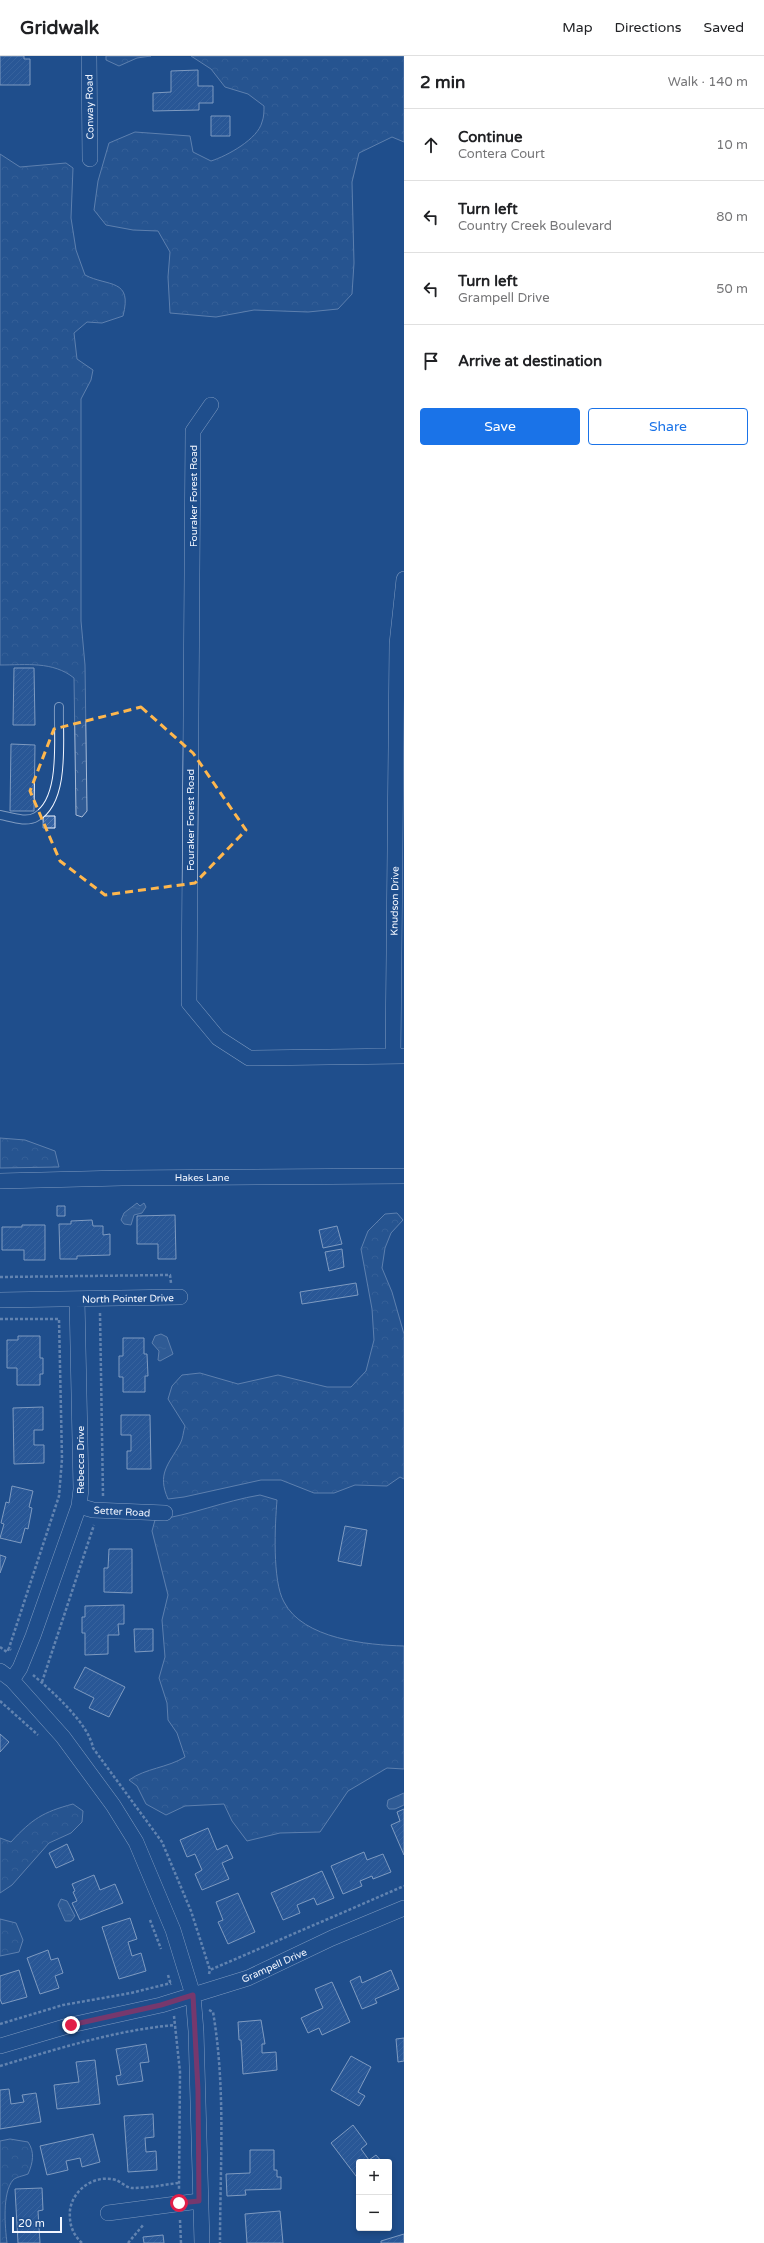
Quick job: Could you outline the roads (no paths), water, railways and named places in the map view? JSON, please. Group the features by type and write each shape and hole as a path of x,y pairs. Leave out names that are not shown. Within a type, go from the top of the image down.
{"street":[{"name":"Conway Road","path":"89,56 90,159"},
{"name":"Fouraker Forest Road","path":"211,405 193,431 189,1003 218,1038 249,1058 398,1056"},
{"name":"Knudson Drive","path":"398,1056 397,644 404,579"},
{"name":"Hakes Lane","path":"0,1181 122,1178 404,1176"},
{"name":"North Pointer Drive","path":"0,1300 176,1297"},
{"name":"Rebecca Drive","path":"6,1676 22,1662 79,1506 81,1489 77,1299"},
{"name":"Setter Road","path":"79,1506 93,1510 165,1513"},
{"path":"6,1676 63,1737 105,1794 136,1842 173,1930 193,1995 198,2090 199,2201 202,2243"},
{"name":"Grampell Drive","path":"0,2046 71,2025 161,2005 248,1978 332,1938 404,1908"},
{"path":"108,2213 199,2201"}],"lane":[{"path":"0,815 25,819 36,817 49,806 57,786 60,707"}],"water":[{"path":"137,1203 140,1206 144,1203 146,1207 142,1213 134,1215 131,1225 124,1224 121,1220 124,1213"},
{"path":"161,1334 167,1337 173,1354 160,1361 158,1360 159,1351 152,1343 155,1336"},
{"path":"404,1793 404,1805 395,1809 389,1809 387,1806 388,1800"},
{"path":"61,1899 67,1901 75,1916 71,1921 65,1921 58,1905"}]}
